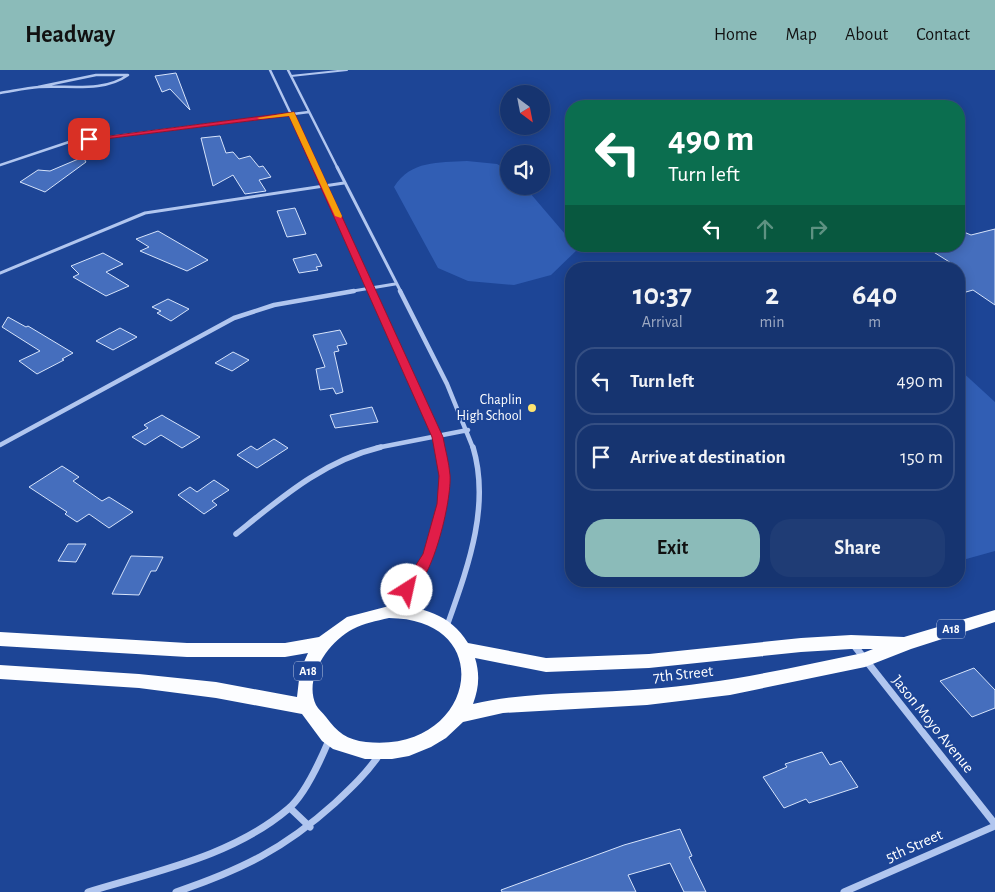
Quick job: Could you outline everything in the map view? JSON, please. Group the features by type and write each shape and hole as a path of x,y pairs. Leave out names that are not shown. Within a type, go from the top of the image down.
{"highway":[{"name":"A18","path":"389,612 410,612 429,617 446,627 465,649 471,670 469,692 458,715 438,734 411,748 381,753 354,749 330,738 307,707 305,684 310,663 324,643 342,627 364,616 389,612"},
{"name":"7th Street","path":"458,715 503,705 647,697 730,688 865,660 907,643 995,616"},
{"name":"A18","path":"0,639 187,650 284,650 324,643"},
{"name":"7th Street","path":"465,649 546,665 649,661 851,642 907,643"},
{"path":"0,672 139,681 216,690 307,707"}],"street":[{"path":"0,93 38,87 101,70 120,71 128,75 120,81 99,85 38,87"},
{"path":"270,70 325,186 438,437 445,476 442,504 429,554 416,580 389,612"},
{"path":"288,70 447,384 468,430 478,474 478,517 468,569 446,627"},
{"path":"0,165 69,142 308,112"},
{"path":"0,273 145,213 344,183"},
{"path":"0,445 234,318 274,305 395,284"},
{"path":"236,534 324,467 360,453 468,430"},
{"name":"Jason Moyo Avenue","path":"851,642 995,825"},
{"path":"88,892 207,856 257,830 290,808 318,766 330,738"},
{"path":"176,892 226,876 277,850 310,827 366,774 381,753"},
{"path":"290,808 310,827"},
{"name":"5th Street","path":"844,892 995,825"}],"lane":[{"path":"291,76 347,70"}],"shaded area":[{"path":"467,161 500,166 500,195 532,195 565,234 565,252 575,252 551,275 514,285 468,281 438,268 394,187 408,172 426,165"},
{"path":"965,374 995,402 995,551 965,559"}],"building":[{"path":"176,73 190,110 170,89 162,92 155,76"},
{"path":"220,136 226,153 233,152 239,159 250,156 259,167 263,166 271,177 259,180 266,191 245,194 233,175 213,186 201,138"},
{"path":"83,157 86,162 45,192 20,182 38,170 50,171"},
{"path":"295,208 306,234 287,237 277,211"},
{"path":"995,229 995,305 973,290 965,292 965,262 949,262 934,252 965,252 965,232 971,235"},
{"path":"158,231 208,260 187,271 140,251 149,247 136,239"},
{"path":"103,253 123,264 106,272 129,286 106,296 73,277 79,274 71,266"},
{"path":"316,254 322,266 316,267 318,270 299,273 293,259"},
{"path":"168,299 189,309 171,321 157,313 161,311 152,307"},
{"path":"8,317 26,327 28,326 73,353 62,359 64,360 37,374 19,361 40,351 2,327"},
{"path":"120,328 137,337 113,350 96,341"},
{"path":"340,330 347,344 337,346 339,351 334,352 343,392 336,394 333,388 320,390 316,369 325,367 313,335"},
{"path":"233,352 249,360 232,371 215,363"},
{"path":"372,407 378,422 335,428 330,415"},
{"path":"162,415 200,437 182,448 161,435 145,445 132,437 148,428 144,425"},
{"path":"274,439 288,448 257,468 237,455 251,446 257,450"},
{"path":"62,466 79,477 73,481 102,501 109,497 133,512 109,528 89,514 77,522 65,514 67,512 29,487"},
{"path":"214,480 229,490 212,501 217,505 204,514 178,495 190,487 197,492"},
{"path":"68,544 86,544 76,562 58,561"},
{"path":"131,556 163,557 156,571 151,571 139,595 112,594"},
{"path":"974,668 995,690 995,708 972,717 940,681"},
{"path":"822,752 830,765 841,761 858,787 809,803 806,799 784,808 763,777 787,767 785,764"},
{"path":"680,829 692,856 689,857 706,892 684,892 670,863 628,875 636,892 502,892 501,890 624,845"}],"slow traffic":[{"path":"260,118 292,114 338,216"}],"place":[{"name":"Chaplin High School","path":"532,408"}],"route":[{"path":"89,139 292,114 438,437 445,476 442,504 429,554 416,580 407,590"}]}
